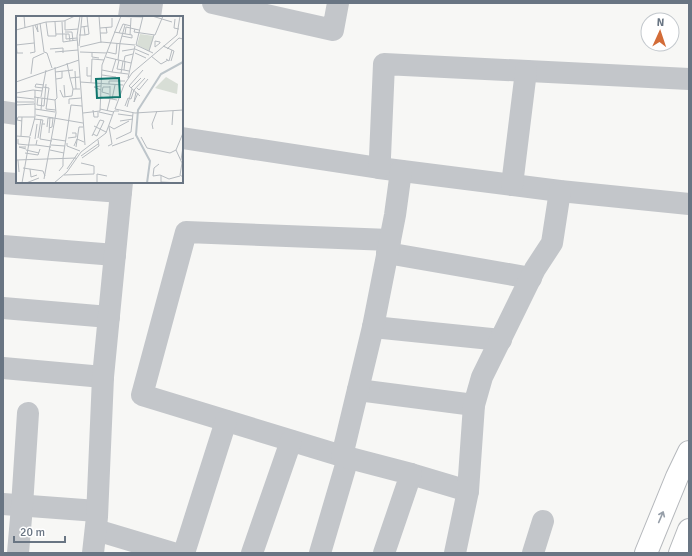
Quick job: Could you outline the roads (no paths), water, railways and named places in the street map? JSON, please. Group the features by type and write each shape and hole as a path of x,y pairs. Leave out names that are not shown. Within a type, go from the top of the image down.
{"main road":[{"path":"646,553 677,477 689,452"},
{"path":"680,553 689,530"}],"street":[{"path":"129,16 131,3"},
{"path":"150,16 152,3"},
{"path":"214,3 333,30 338,3"},
{"path":"379,168 384,64 689,79"},
{"path":"512,185 526,71"},
{"path":"3,112 16,114"},
{"path":"183,138 379,168 560,192 689,204"},
{"path":"320,553 345,457 358,390 373,327 395,215 401,171"},
{"path":"3,183 122,187 103,377 93,553"},
{"path":"455,553 468,491 474,406 482,377 531,278 552,243 560,192"},
{"path":"468,491 345,457 142,395 186,232 389,247 531,278"},
{"path":"3,246 115,255"},
{"path":"3,308 109,318"},
{"path":"373,327 501,340"},
{"path":"3,368 103,377"},
{"path":"358,390 474,406"},
{"path":"18,553 12,505 28,412"},
{"path":"184,553 226,421"},
{"path":"252,553 291,441"},
{"path":"384,553 411,474"},
{"path":"12,505 96,521 173,553"},
{"path":"534,553 543,521"}]}
